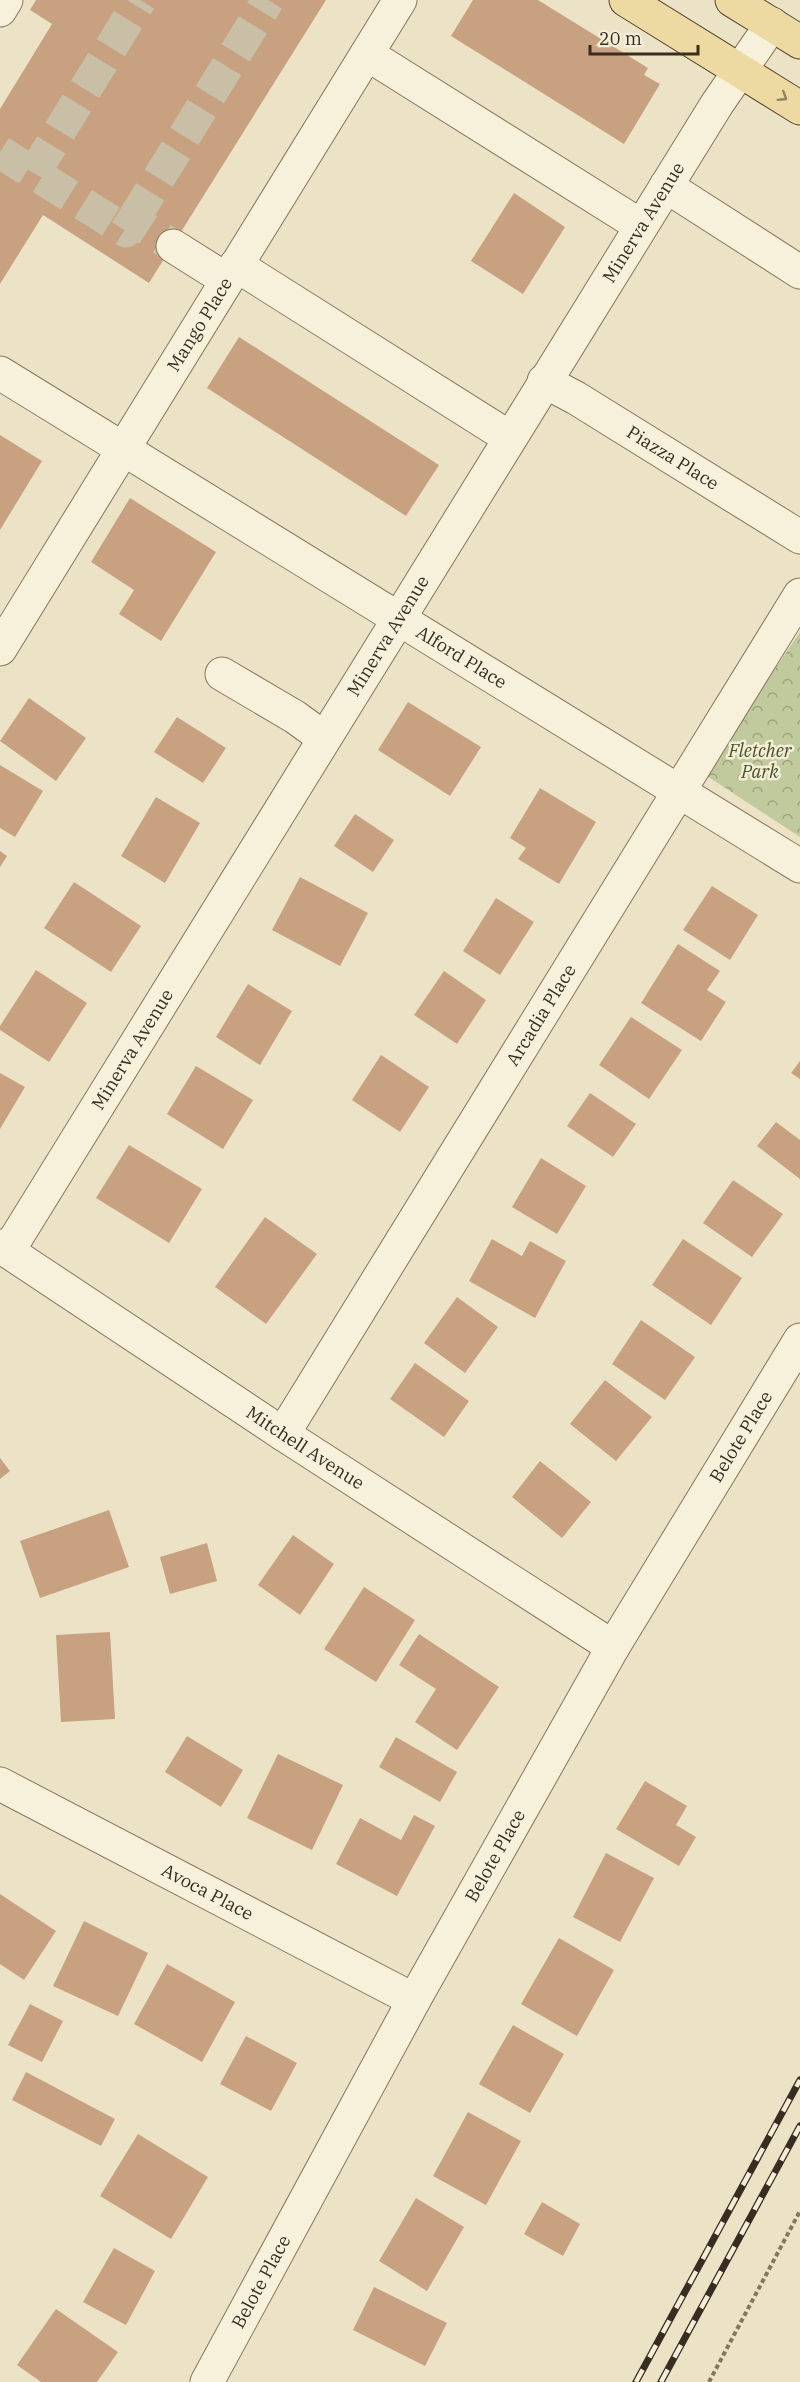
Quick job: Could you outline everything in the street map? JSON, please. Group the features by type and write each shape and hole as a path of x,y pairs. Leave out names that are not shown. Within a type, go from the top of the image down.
{"main road":[{"path":"732,0 800,42"},
{"path":"641,4 800,108"}],"street":[{"path":"0,10 6,0"},
{"name":"Mango Place","path":"0,649 400,0"},
{"name":"Minerva Avenue","path":"4,1249 666,186 772,24"},
{"path":"367,54 641,226"},
{"path":"666,186 800,272"},
{"path":"173,246 232,273 510,438"},
{"name":"Alford Place","path":"0,373 800,866"},
{"name":"Piazza Place","path":"544,381 576,398 800,537"},
{"name":"Arcadia Place","path":"283,1434 800,595"},
{"path":"222,674 295,717 324,738"},
{"name":"Mitchell Avenue","path":"4,1249 283,1434 613,1647"},
{"name":"Belote Place","path":"207,2382 414,2000 613,1647 800,1340"},
{"name":"Avoca Place","path":"0,1784 414,2000"}],"path":[{"path":"709,2382 800,2211"}],"green space":[{"name":"Fletcher Park","path":"800,632 800,837 704,774"}],"building":[{"path":"36,0 326,0 149,283 43,215 0,284 0,109 52,24 30,10"},
{"path":"473,0 538,0 648,68 644,75 660,84 624,144 451,36"},
{"path":"514,193 565,227 523,294 471,261"},
{"path":"239,337 439,465 406,516 207,388"},
{"path":"0,435 42,461 0,530"},
{"path":"130,498 216,552 161,641 119,614 134,590 91,562"},
{"path":"29,698 86,738 56,781 0,741"},
{"path":"408,702 481,747 450,796 378,750"},
{"path":"177,717 226,748 203,783 154,752"},
{"path":"0,765 43,791 15,837 0,828"},
{"path":"540,788 596,822 559,884 518,859 526,848 510,838"},
{"path":"156,797 200,823 165,883 121,856"},
{"path":"355,814 394,840 373,872 334,846"},
{"path":"0,851 7,856 0,867"},
{"path":"300,877 368,913 340,966 272,930"},
{"path":"74,882 141,926 111,972 44,928"},
{"path":"712,886 758,915 730,960 683,930"},
{"path":"496,898 534,922 500,975 463,951"},
{"path":"678,944 720,971 707,990 726,1002 701,1041 641,1003"},
{"path":"36,970 87,1003 49,1062 0,1030 0,1026"},
{"path":"444,971 486,1000 457,1044 414,1015"},
{"path":"248,984 292,1011 260,1065 216,1037"},
{"path":"631,1017 682,1050 649,1099 599,1065"},
{"path":"381,1055 429,1087 400,1132 352,1100"},
{"path":"800,1061 800,1079 791,1073"},
{"path":"196,1066 253,1100 223,1149 167,1114"},
{"path":"0,1073 25,1087 0,1129"},
{"path":"590,1093 636,1124 613,1157 567,1126"},
{"path":"776,1122 800,1140 800,1179 757,1146"},
{"path":"129,1145 202,1189 169,1243 96,1198"},
{"path":"541,1158 586,1186 557,1234 512,1207"},
{"path":"733,1180 783,1214 752,1257 703,1223"},
{"path":"265,1217 317,1254 266,1324 215,1287"},
{"path":"492,1239 522,1256 530,1241 566,1261 535,1318 469,1281"},
{"path":"683,1239 742,1278 711,1325 652,1285"},
{"path":"457,1297 498,1327 465,1373 424,1343"},
{"path":"641,1320 695,1357 665,1400 612,1364"},
{"path":"415,1363 469,1401 444,1437 390,1399"},
{"path":"605,1380 652,1417 616,1461 570,1424"},
{"path":"0,1458 10,1471 0,1479"},
{"path":"540,1461 591,1502 562,1538 512,1497"},
{"path":"109,1510 129,1567 40,1598 20,1541"},
{"path":"293,1535 334,1564 300,1615 258,1585"},
{"path":"207,1543 217,1581 170,1594 160,1557"},
{"path":"364,1587 415,1620 376,1682 324,1649"},
{"path":"110,1632 115,1719 61,1722 56,1635"},
{"path":"419,1634 499,1687 457,1750 415,1722 436,1689 399,1665"},
{"path":"187,1736 243,1770 221,1807 165,1772"},
{"path":"396,1737 457,1772 440,1802 379,1767"},
{"path":"278,1754 343,1785 312,1850 247,1818"},
{"path":"645,1781 687,1806 676,1825 696,1837 679,1866 616,1829"},
{"path":"414,1815 435,1826 397,1896 336,1864 360,1818 401,1840"},
{"path":"606,1853 654,1878 620,1942 573,1917"},
{"path":"0,1894 56,1931 24,1980 0,1964"},
{"path":"84,1921 148,1953 118,2016 53,1986"},
{"path":"559,1938 614,1970 577,2036 521,2004"},
{"path":"167,1964 235,2002 202,2062 134,2024"},
{"path":"30,2004 63,2021 42,2062 8,2045"},
{"path":"513,2025 564,2054 530,2113 479,2084"},
{"path":"246,2036 297,2063 271,2111 220,2084"},
{"path":"26,2072 115,2119 101,2146 12,2100"},
{"path":"468,2112 521,2141 486,2205 433,2176"},
{"path":"138,2134 208,2177 171,2239 100,2196"},
{"path":"416,2198 464,2227 427,2291 379,2261"},
{"path":"542,2202 580,2224 563,2256 524,2234"},
{"path":"114,2248 155,2271 126,2325 83,2302"},
{"path":"374,2287 447,2323 425,2366 353,2330"},
{"path":"56,2309 118,2352 97,2382 41,2382 17,2365"}],"tunnel":[{"path":"34,173 140,0"},
{"path":"133,220 268,0"},
{"path":"0,152 126,231 133,220 173,246"}],"railway":[{"path":"636,2382 800,2080"},
{"path":"661,2382 800,2126"}]}
